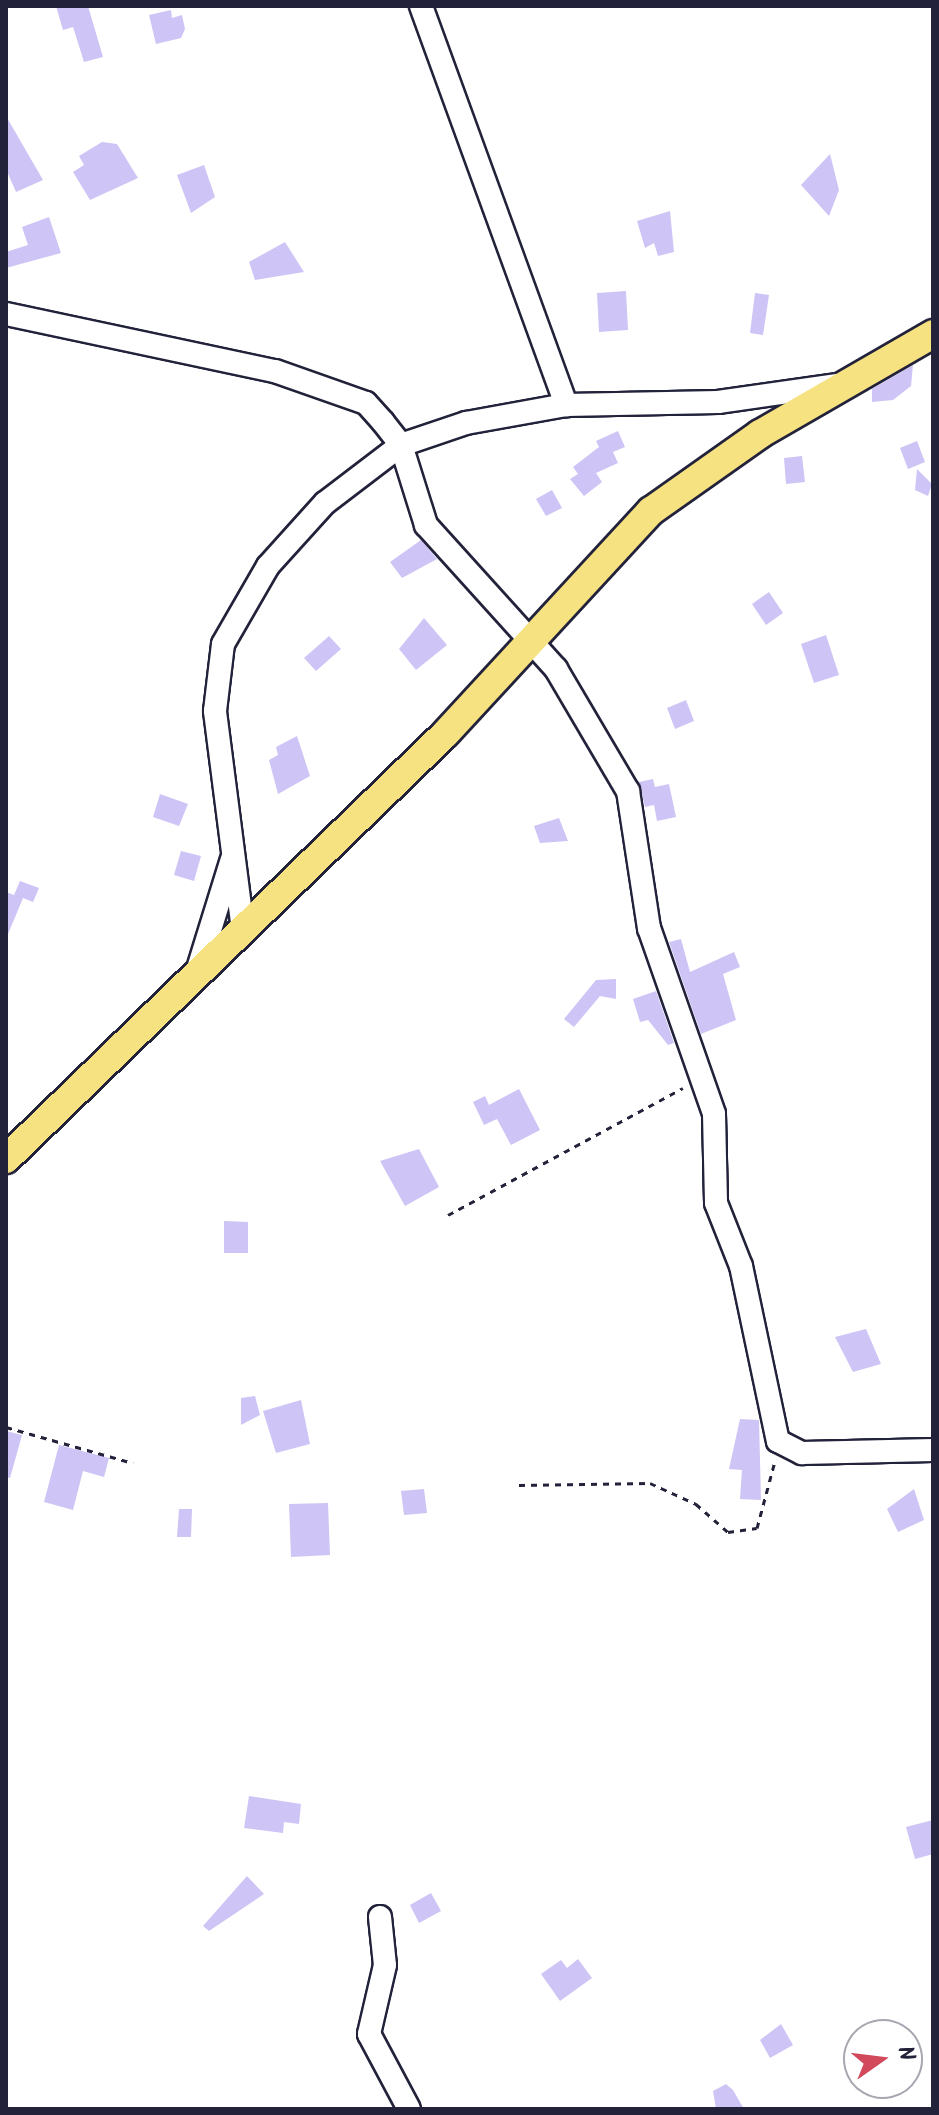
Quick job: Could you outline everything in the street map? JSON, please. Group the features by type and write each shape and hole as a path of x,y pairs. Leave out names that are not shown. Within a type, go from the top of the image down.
{"main road":[{"path":"6,1159 243,930 532,638 651,511 760,434 841,384 933,334"}],"street":[{"path":"421,6 566,405"},
{"path":"6,314 275,371 366,403 401,445 426,525 532,638 628,791 649,928 714,1114 716,1203 741,1266 778,1441 802,1453 933,1450"},
{"path":"243,930 233,818 215,711 223,644 277,555 325,503 401,445 466,423 566,405 718,402 841,384"},
{"path":"718,402 744,410 760,434"},
{"path":"196,976 231,865 233,818"},
{"path":"380,1917 385,1965 369,2034 375,2052 409,2109"}],"path":[{"path":"448,1215 568,1156 700,1077"},
{"path":"6,1427 133,1463"},
{"path":"519,1485 650,1483 696,1504 728,1532 757,1528 778,1441"}],"building":[{"path":"56,6 88,6 103,57 84,62 73,27 63,30"},
{"path":"171,10 172,18 182,15 185,29 181,38 156,44 149,15"},
{"path":"6,116 43,180 16,192 6,169"},
{"path":"102,142 117,144 138,178 90,200 73,172 84,165 79,156"},
{"path":"830,154 839,190 829,216 801,185"},
{"path":"204,165 215,197 191,213 177,175"},
{"path":"670,211 674,252 658,256 654,243 645,248 637,221"},
{"path":"49,217 61,253 6,268 6,252 28,245 22,227"},
{"path":"285,242 304,272 255,280 249,262"},
{"path":"626,291 628,330 599,332 597,293"},
{"path":"755,293 769,295 763,335 750,333"},
{"path":"913,365 911,386 893,400 872,402 872,389"},
{"path":"618,431 625,447 613,452 618,463 596,473 602,482 584,496 570,479 578,474 573,467 599,447 596,441"},
{"path":"917,441 925,462 908,469 900,448"},
{"path":"802,456 805,482 786,484 784,458"},
{"path":"917,469 932,484 928,496 915,490"},
{"path":"552,490 562,508 546,516 536,499"},
{"path":"421,540 437,559 402,578 390,562"},
{"path":"769,592 783,613 766,625 752,604"},
{"path":"424,618 447,645 416,670 399,649"},
{"path":"826,635 839,675 814,683 801,644"},
{"path":"329,636 341,649 316,671 304,658"},
{"path":"686,700 694,721 675,729 667,708"},
{"path":"297,736 310,776 278,794 269,760 278,755 276,747"},
{"path":"653,779 655,787 669,784 676,817 657,821 654,805 645,807 639,782"},
{"path":"160,794 188,804 179,826 153,817"},
{"path":"559,818 568,841 540,843 534,826"},
{"path":"181,851 201,856 194,881 174,875"},
{"path":"20,881 39,888 33,902 23,898 6,939 6,892 14,895"},
{"path":"681,939 690,972 734,952 740,967 723,974 736,1020 701,1034 669,942"},
{"path":"616,979 616,999 600,996 574,1027 564,1019 596,980"},
{"path":"656,991 674,1043 668,1045 648,1020 640,1022 633,999"},
{"path":"519,1089 540,1130 511,1145 497,1119 484,1125 473,1102 485,1096 489,1105"},
{"path":"419,1149 439,1187 405,1206 380,1161"},
{"path":"224,1221 248,1222 248,1253 224,1253"},
{"path":"866,1329 881,1364 853,1372 835,1337"},
{"path":"255,1396 260,1415 241,1425 241,1398"},
{"path":"301,1400 310,1444 276,1453 263,1411"},
{"path":"740,1419 759,1420 761,1500 740,1499 742,1470 729,1469"},
{"path":"6,1431 22,1435 10,1478 6,1477"},
{"path":"59,1445 109,1458 104,1477 83,1471 73,1510 44,1502"},
{"path":"424,1489 427,1513 404,1515 401,1491"},
{"path":"914,1489 924,1520 898,1532 887,1509"},
{"path":"328,1503 330,1555 291,1557 289,1504"},
{"path":"179,1509 192,1509 191,1537 177,1537"},
{"path":"249,1796 301,1804 299,1824 284,1822 283,1833 244,1828"},
{"path":"933,1820 933,1854 915,1859 906,1827"},
{"path":"247,1876 264,1894 209,1931 203,1926"},
{"path":"431,1893 441,1911 419,1923 410,1905"},
{"path":"578,1959 592,1978 560,2001 541,1974 561,1960 567,1968"},
{"path":"781,2024 793,2045 770,2058 760,2040"},
{"path":"726,2084 744,2109 716,2109 713,2091"}]}
